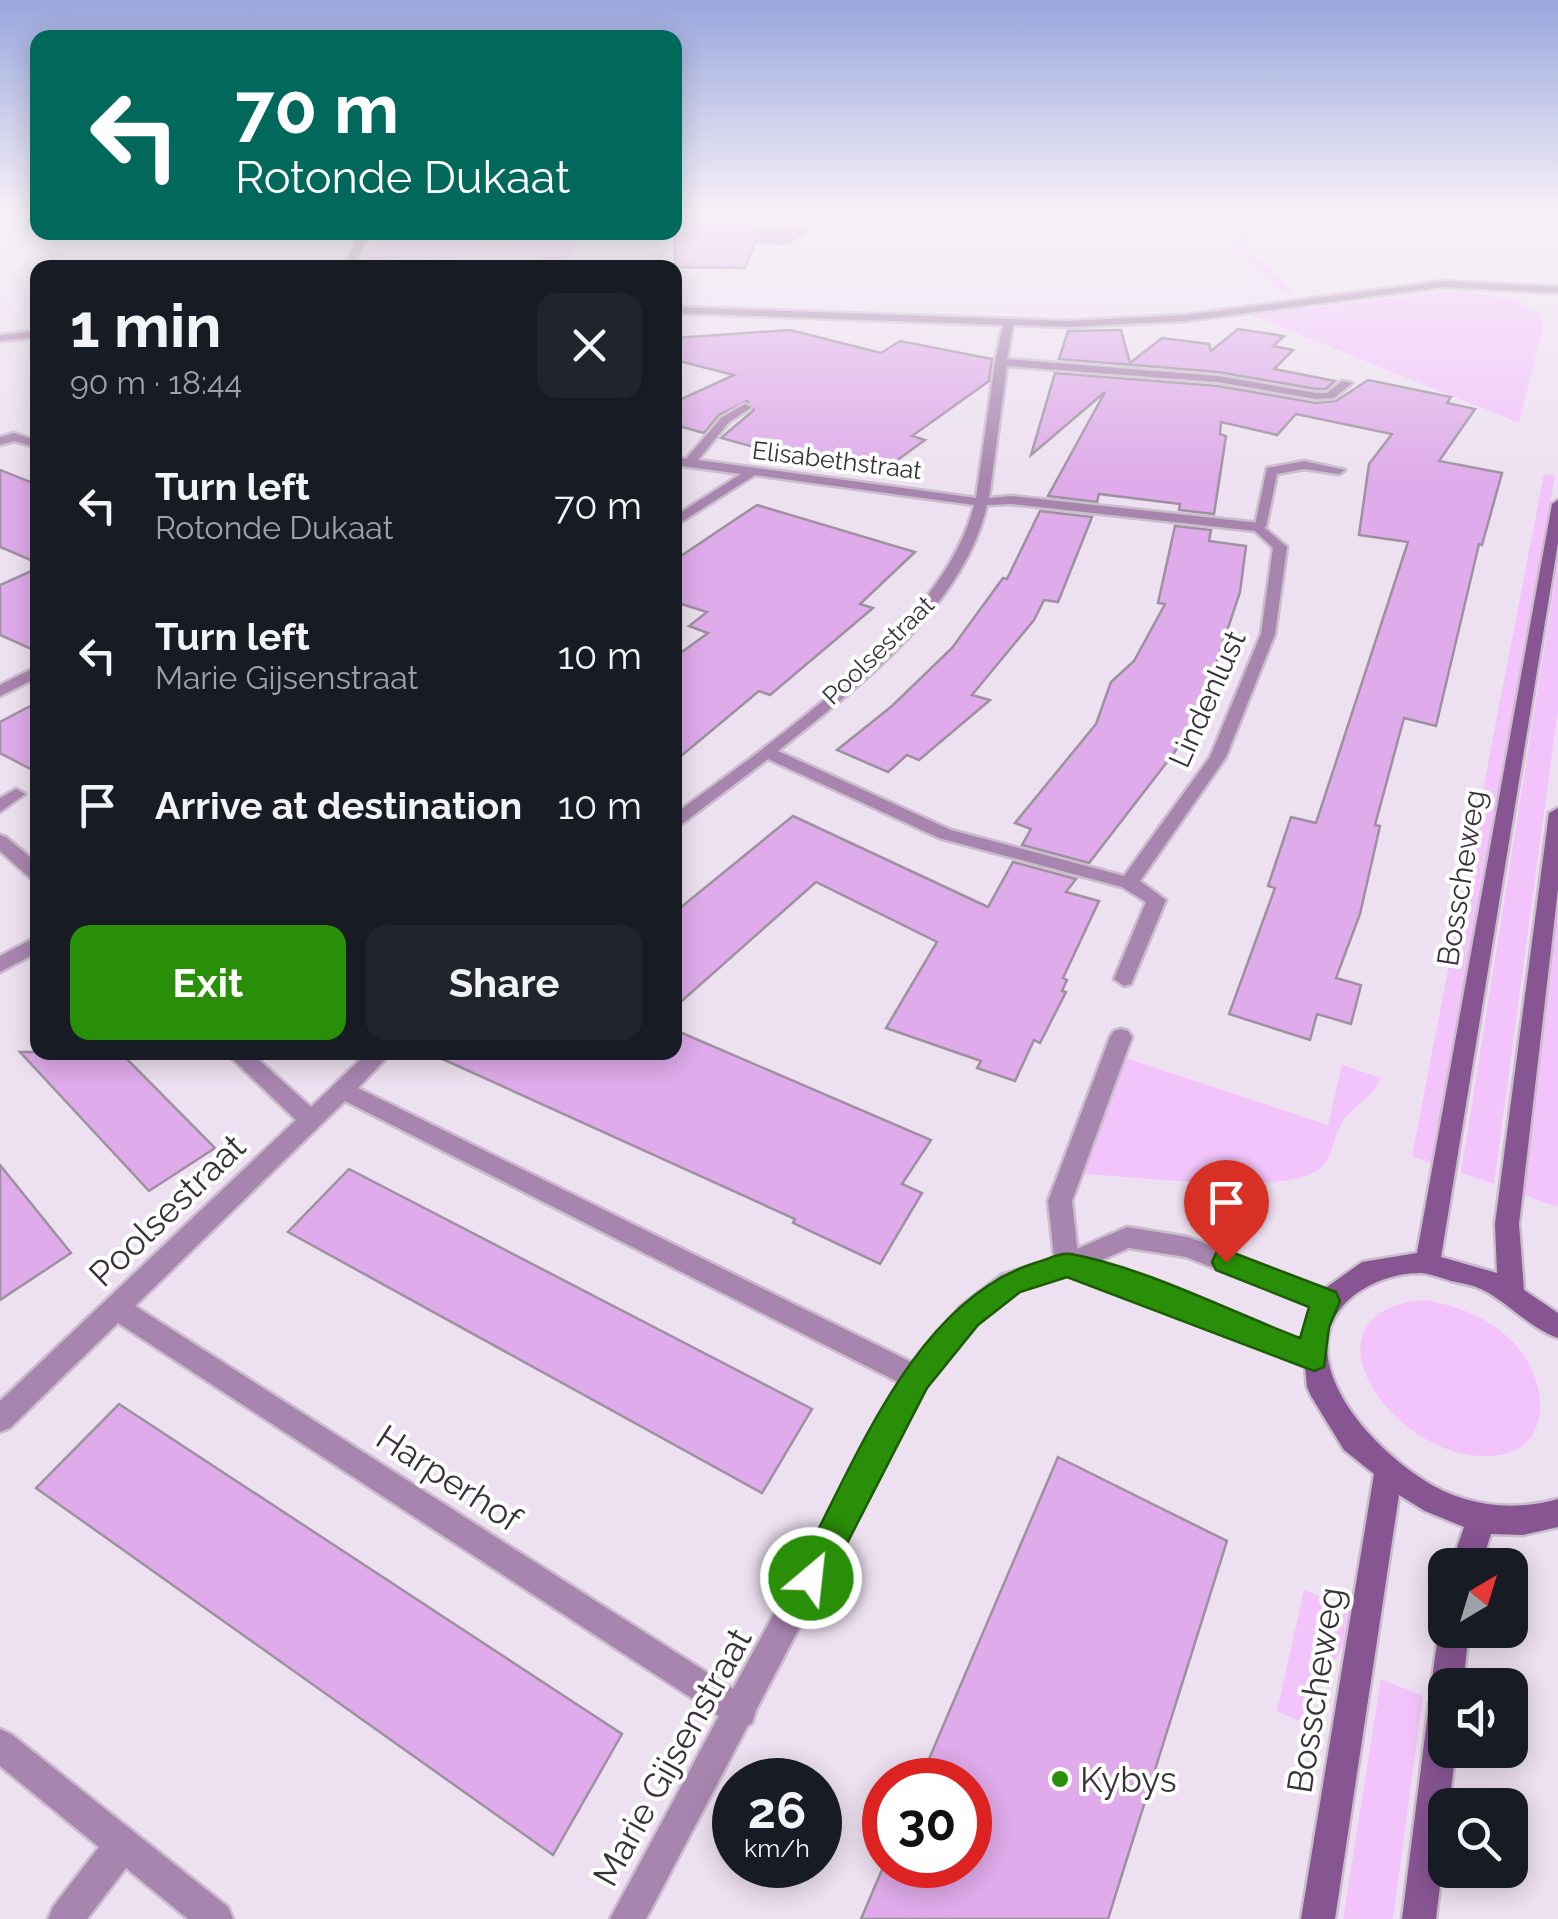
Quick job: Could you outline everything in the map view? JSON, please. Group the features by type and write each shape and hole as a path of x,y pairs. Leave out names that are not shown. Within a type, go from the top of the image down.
{"main road":[{"name":"Bosscheweg","path":"1428,1263 1558,504"},
{"path":"1511,1291 1506,1224 1558,813"},
{"path":"1558,1327 1511,1291 1470,1272 1428,1263 1396,1263 1368,1269 1343,1282 1326,1301 1315,1327 1314,1358 1325,1398 1350,1438 1388,1474 1433,1502 1481,1518 1515,1522 1558,1513"},
{"name":"Bosscheweg","path":"1318,1919 1388,1474"},
{"path":"1471,1548 1481,1518"},
{"path":"1419,1919 1437,1768"}],"street":[{"path":"682,310 1008,322 1186,318 1303,303"},
{"name":"Poolsestraat","path":"682,818 884,651 933,598 970,541 980,502 1008,322"},
{"path":"0,338 30,335"},
{"path":"1000,362 1218,379 1316,396 1330,396 1346,382"},
{"name":"Elisabethstraat","path":"682,462 744,408"},
{"path":"0,441 14,437 30,442"},
{"name":"Elisabethstraat","path":"682,462 980,502"},
{"path":"980,502 1012,500 1259,527 1271,471 1304,465 1340,470"},
{"path":"682,517 752,472"},
{"name":"Lindenlust","path":"1129,883 1210,772 1248,691 1268,634 1280,547 1259,527"},
{"path":"0,691 30,675"},
{"path":"766,752 946,834 1129,883 1156,900 1124,979"},
{"path":"0,807 16,794"},
{"path":"0,841 30,868"},
{"path":"0,965 30,948"},
{"path":"1121,1038 1060,1201 1067,1265 1127,1284 1314,1358"},
{"path":"245,1060 311,1120"},
{"name":"Poolsestraat","path":"0,1419 374,1060"},
{"path":"342,1090 916,1378"},
{"name":"Marie Gijsenstraat","path":"627,1919 741,1712 916,1378 968,1316 1010,1283 1067,1265 1127,1237 1188,1247 1326,1301"},
{"name":"Harperhof","path":"116,1308 741,1712"},
{"path":"0,1745 216,1919"},
{"path":"65,1919 122,1845"}],"shaded area":[{"path":"1355,303 1520,303 1539,312 1543,325 1519,423 1251,315"},
{"path":"1544,474 1555,476 1433,1164 1412,1156"},
{"path":"1558,561 1558,709 1494,1184 1461,1173"},
{"path":"1558,893 1558,1207 1524,1195"},
{"path":"1125,1058 1328,1125 1342,1065 1381,1078 1342,1123 1323,1166 1305,1176 1278,1182 1207,1183 1078,1174"},
{"path":"1425,1300 1483,1319 1513,1342 1526,1359 1540,1396 1540,1415 1534,1432 1523,1445 1506,1454 1482,1456 1447,1449 1414,1432 1388,1408 1369,1381 1361,1353 1366,1328 1386,1309"},
{"path":"1304,1590 1351,1609 1349,1636 1299,1721 1277,1711"},
{"path":"1381,1679 1423,1696 1393,1919 1343,1919"}],"building":[{"path":"1238,329 1284,336 1273,346 1293,350 1274,369 1335,381 1326,389 1316,389 1218,372 1059,359 1068,331 1121,330 1130,363 1162,338 1209,344 1211,351"},
{"path":"790,330 881,353 900,341 992,359 989,381 912,436 925,440 888,467 829,452 812,463 721,438 754,410 747,401 719,415 704,433 682,427 682,399 734,375 682,362 682,338"},
{"path":"1055,373 1218,386 1316,403 1336,401 1368,380 1451,397 1447,403 1475,409 1439,461 1502,473 1482,545 1479,544 1436,726 1404,718 1375,825 1380,826 1360,914 1336,978 1361,985 1351,1024 1317,1014 1310,1040 1229,1014 1275,888 1268,886 1291,817 1316,823 1408,542 1359,535 1369,464 1392,434 1296,414 1277,435 1221,422 1220,434 1226,436 1214,514 1179,510 1180,504 1099,494 1097,502 1048,496 1105,392 1031,455"},
{"path":"0,470 30,482 30,560 0,547"},
{"path":"757,505 915,552 860,604 873,608 770,695 759,691 682,755 682,652 708,633 689,626 707,612 682,604 682,555"},
{"path":"1040,511 1092,517 1058,602 1044,600 1034,620 972,695 990,700 919,760 907,755 888,772 837,750 892,706 952,648 1003,578 1007,579"},
{"path":"1175,526 1211,530 1209,541 1246,546 1240,592 1201,709 1174,753 1089,863 1022,845 1031,829 1015,823 1096,724 1111,682 1134,661 1165,604 1158,603"},
{"path":"30,572 30,648 0,635 0,585"},
{"path":"30,706 30,769 0,753 0,722"},
{"path":"793,816 988,907 1013,862 1076,879 1066,892 1099,901 1063,978 1067,980 1062,991 1066,992 1040,1043 1034,1040 1015,1081 977,1068 981,1061 886,1028 937,942 816,882 682,1001 682,906"},
{"path":"682,1033 931,1140 902,1184 922,1193 880,1264 793,1223 795,1219 445,1060 682,1060"},
{"path":"20,1052 30,1052 30,1060 128,1060 215,1148 149,1191"},
{"path":"0,1165 71,1253 0,1300"},
{"path":"349,1169 812,1409 762,1493 288,1232"},
{"path":"119,1404 622,1734 553,1855 36,1488"},
{"path":"1058,1457 1227,1541 1108,1919 861,1919 874,1888 992,1888 992,1758 929,1758"}],"place":[{"name":"Kybys","path":"1060,1779"}],"route":[{"path":"811,1578 916,1378 968,1316 1010,1283 1067,1265 1232,1323 1314,1358 1315,1327 1326,1301 1226,1262"}]}
